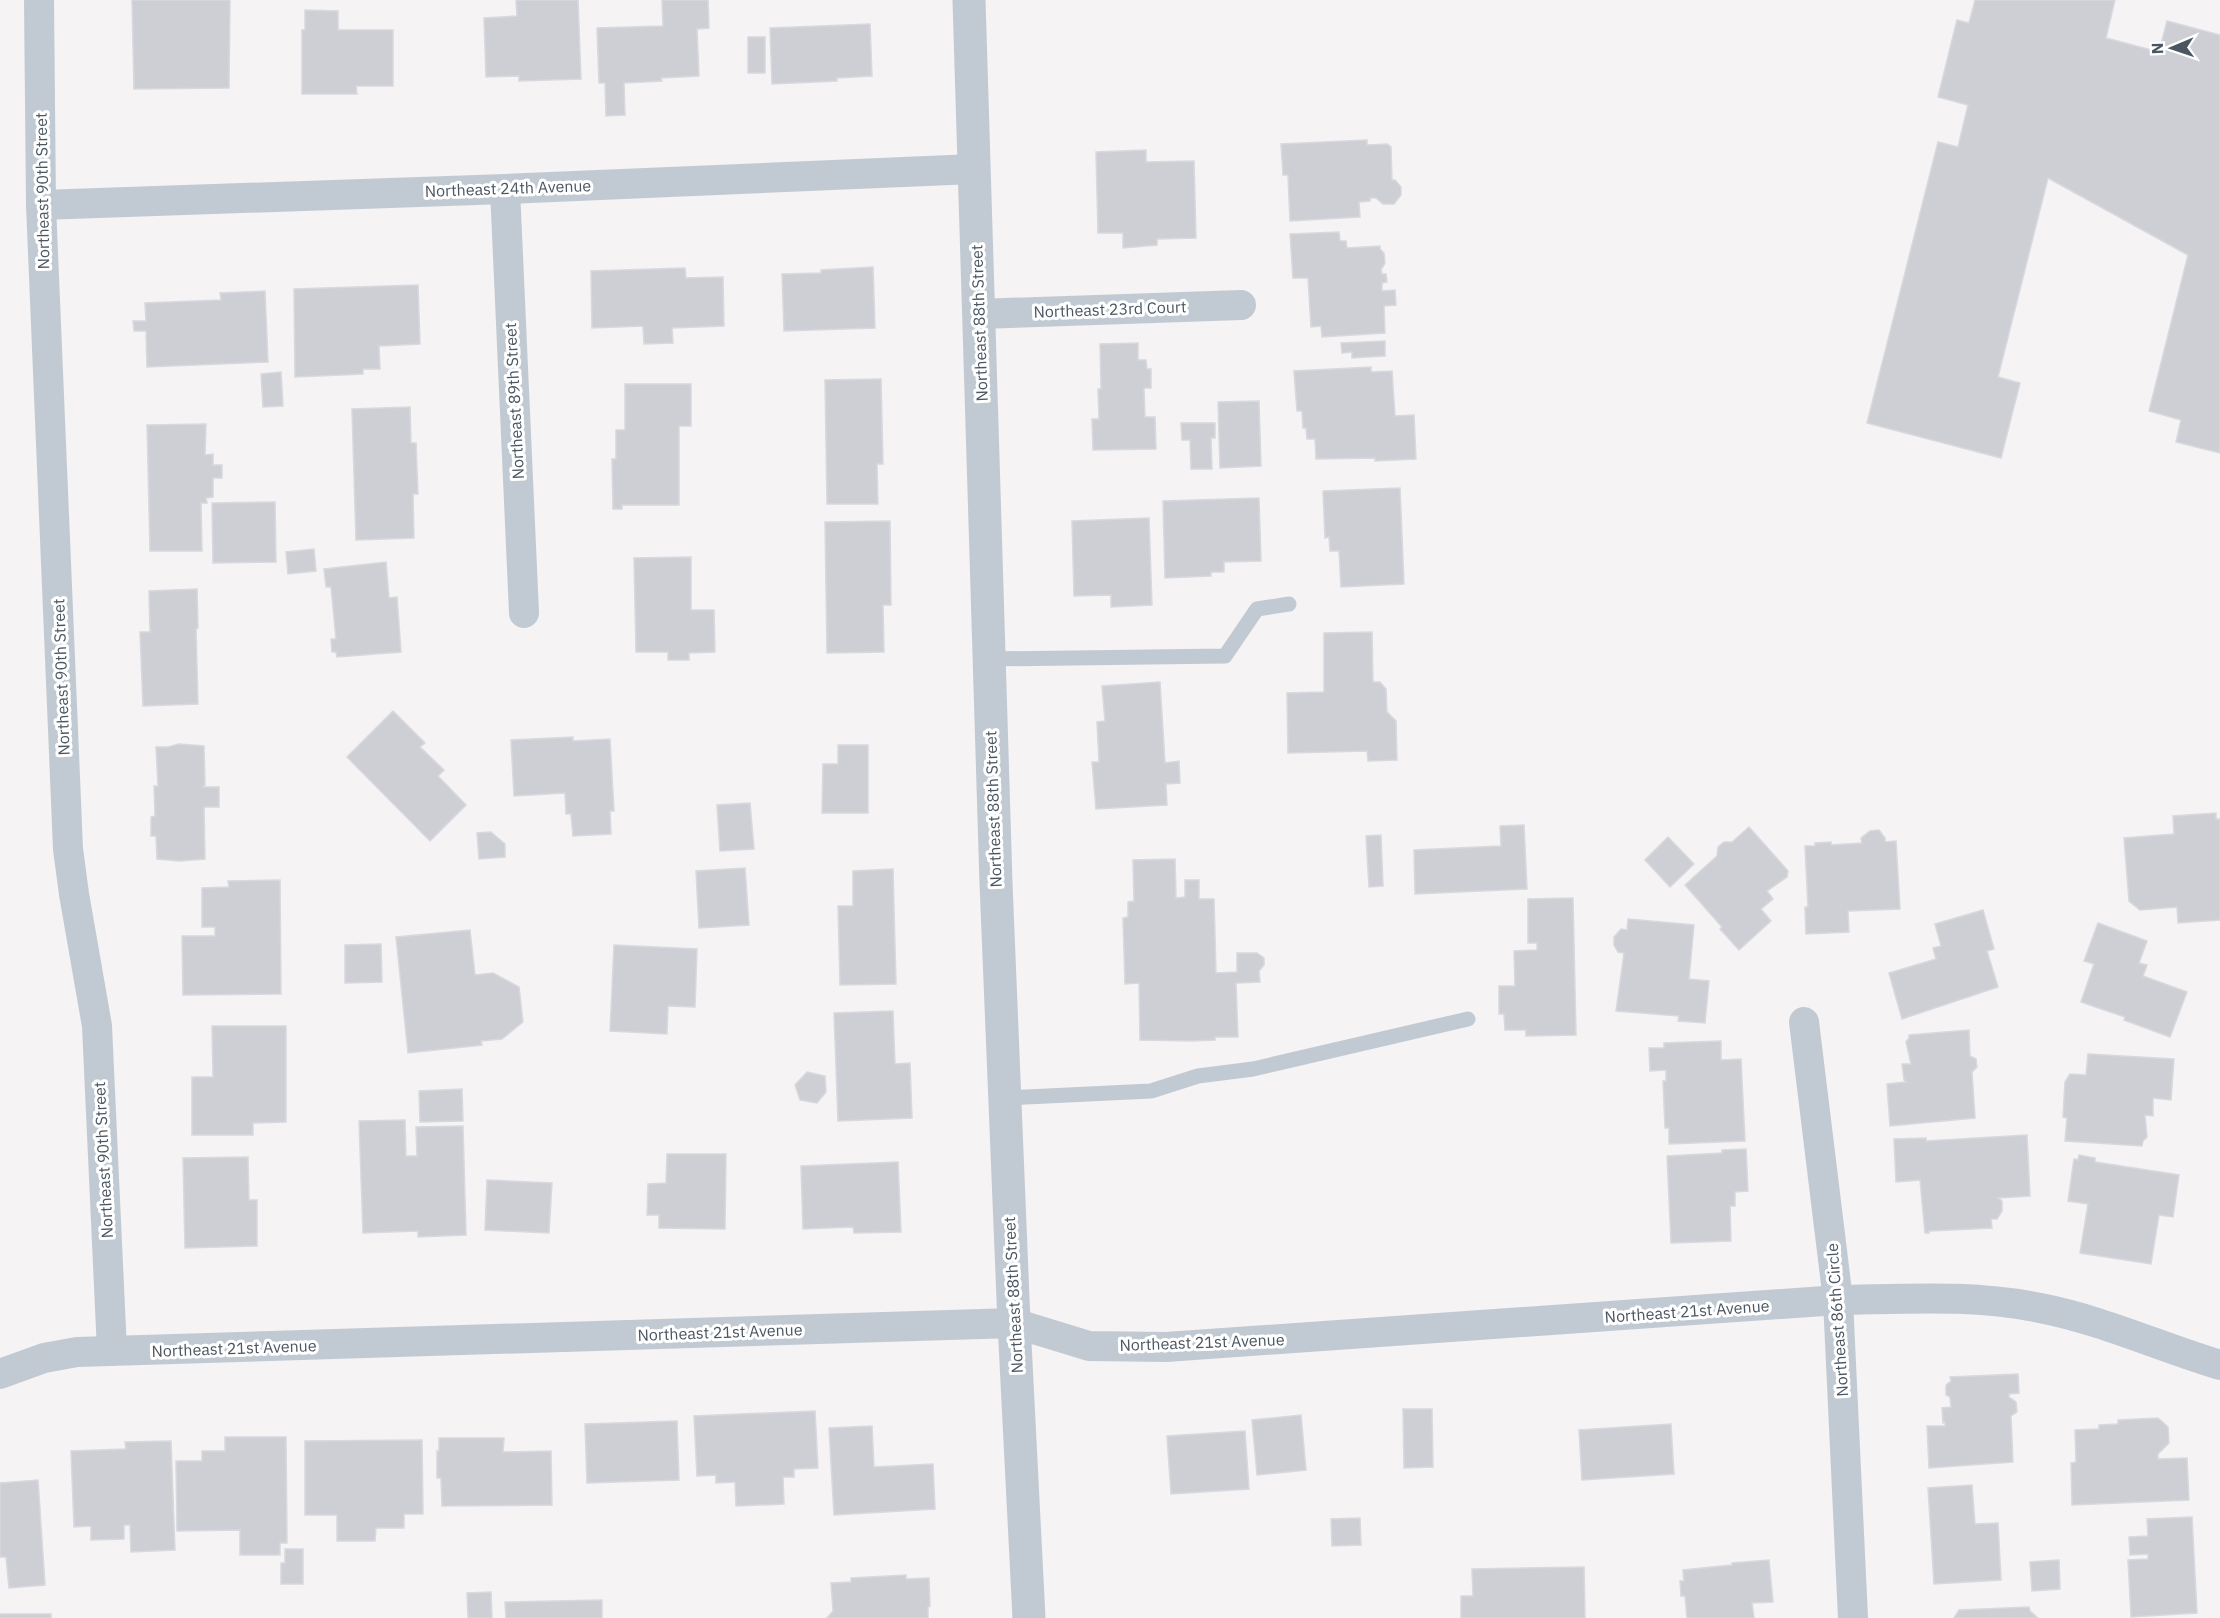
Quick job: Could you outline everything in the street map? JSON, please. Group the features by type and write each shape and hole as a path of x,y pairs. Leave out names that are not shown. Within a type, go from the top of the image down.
{"street":[{"name":"Northeast 90th Street","path":"39,0 41,205 68,849 97,1026 112,1351"},
{"name":"Northeast 88th Street","path":"969,0 988,659 1014,1323 1029,1618"},
{"name":"Northeast 24th Avenue","path":"41,205 505,189 974,169"},
{"name":"Northeast 89th Street","path":"505,189 524,613"},
{"name":"Northeast 23rd Court","path":"978,314 1241,305"},
{"name":"Northeast 86th Circle","path":"1804,1022 1838,1300 1853,1618"},
{"name":"Northeast 21st Avenue","path":"0,1374 44,1358 77,1352 1014,1323 1089,1346 1166,1347 1838,1300 1945,1298 1987,1300 2041,1308 2122,1330 2220,1365"}],"lane":[{"path":"988,659 1225,656 1257,609 1289,604"},
{"path":"1005,1098 1151,1091 1198,1076 1253,1069 1468,1019"}],"building":[{"path":"132,0 230,0 229,88 134,89"},
{"path":"516,0 578,0 581,79 519,81 519,76 486,77 484,18 517,16"},
{"path":"662,0 708,0 709,28 697,29 699,76 624,83 625,115 606,116 605,83 599,83 597,28 663,26"},
{"path":"1975,0 2115,0 2106,38 2159,52 2167,21 2220,35 2220,453 2176,442 2181,420 2149,411 2188,255 2048,178 1998,377 2020,383 2001,458 1867,423 1938,142 1958,147 1968,105 1938,97 1957,20 1969,23"},
{"path":"305,10 338,11 338,30 393,30 393,86 356,86 357,94 302,94 302,30 305,30"},
{"path":"870,24 872,76 837,78 837,81 772,84 770,28"},
{"path":"748,37 765,37 765,73 748,73"},
{"path":"1367,140 1367,145 1387,144 1391,147 1392,180 1395,180 1401,187 1401,195 1394,204 1383,204 1376,198 1370,198 1370,201 1359,202 1360,217 1290,221 1288,175 1283,175 1281,144"},
{"path":"1146,150 1146,162 1194,161 1196,238 1157,239 1157,245 1123,248 1123,233 1098,233 1096,152"},
{"path":"1339,232 1340,241 1346,241 1347,248 1380,246 1384,253 1385,263 1381,270 1382,274 1386,274 1387,282 1382,283 1382,291 1395,290 1396,305 1384,306 1385,333 1322,337 1321,326 1311,327 1308,278 1293,278 1290,234"},
{"path":"873,267 875,328 784,331 782,274 821,273 821,270"},
{"path":"685,268 686,278 723,277 724,326 672,328 673,343 644,344 643,326 592,328 591,271"},
{"path":"418,285 420,344 379,346 380,369 363,369 363,374 295,377 294,289"},
{"path":"265,291 268,362 147,367 146,331 134,331 133,321 146,321 145,303 221,300 220,293"},
{"path":"1385,341 1385,356 1352,358 1352,352 1342,353 1341,343"},
{"path":"1138,343 1138,360 1146,360 1147,369 1151,369 1151,388 1144,388 1145,417 1155,417 1156,449 1093,450 1092,419 1099,419 1098,389 1101,389 1100,344"},
{"path":"1371,367 1371,372 1392,371 1395,416 1414,415 1416,459 1375,461 1375,458 1316,459 1315,439 1307,439 1306,428 1303,428 1302,411 1297,411 1294,371"},
{"path":"281,372 283,406 263,407 261,374"},
{"path":"881,379 883,464 877,464 878,504 827,504 825,380"},
{"path":"625,384 691,384 691,426 679,426 679,505 622,505 622,509 613,509 612,459 616,459 616,430 625,430"},
{"path":"1259,401 1261,466 1220,468 1218,402"},
{"path":"410,407 411,443 416,443 418,494 413,494 414,538 356,540 352,409"},
{"path":"1181,423 1215,423 1215,438 1211,438 1212,469 1191,469 1190,440 1182,440"},
{"path":"206,424 205,455 213,454 213,465 222,465 222,478 213,478 213,497 206,498 207,503 201,503 202,551 150,551 147,425"},
{"path":"1400,488 1404,584 1341,587 1339,551 1330,551 1329,537 1325,538 1323,491"},
{"path":"1259,498 1261,561 1224,562 1224,572 1211,572 1211,576 1165,578 1163,501"},
{"path":"275,502 276,562 213,563 212,503"},
{"path":"1149,518 1152,605 1111,607 1111,595 1074,596 1072,521"},
{"path":"890,521 891,605 883,605 884,652 827,653 825,522"},
{"path":"314,549 316,571 288,574 286,552"},
{"path":"691,557 691,610 714,610 715,652 689,653 689,660 668,660 668,652 636,652 634,558"},
{"path":"386,562 389,598 397,597 401,652 337,657 336,652 332,652 331,639 336,639 331,587 326,587 324,569"},
{"path":"197,589 198,704 143,706 140,632 150,632 149,591"},
{"path":"1372,632 1373,682 1380,682 1386,689 1387,712 1396,721 1397,760 1368,761 1367,751 1288,753 1287,693 1324,692 1324,633"},
{"path":"1160,682 1165,763 1179,761 1180,783 1166,784 1167,805 1096,809 1092,762 1099,762 1097,722 1105,721 1102,686"},
{"path":"393,711 425,743 420,747 444,770 438,776 466,805 430,841 347,757"},
{"path":"573,737 573,741 610,739 614,811 610,811 611,834 573,836 571,814 566,814 565,793 514,796 511,740"},
{"path":"179,744 204,746 205,785 203,787 219,787 219,807 204,807 205,859 179,861 157,859 156,836 151,836 151,817 155,816 154,786 158,786 156,747"},
{"path":"838,745 868,745 868,813 822,813 823,764 838,764"},
{"path":"750,803 754,849 720,851 717,805"},
{"path":"2216,813 2216,819 2220,819 2220,920 2178,923 2177,907 2140,910 2129,901 2124,838 2174,834 2173,816"},
{"path":"1524,825 1527,889 1415,894 1414,850 1501,846 1500,826"},
{"path":"1749,827 1788,871 1787,877 1767,891 1773,899 1761,909 1771,921 1739,950 1685,885 1717,856 1718,847 1724,842 1732,842"},
{"path":"1879,830 1885,842 1896,841 1900,909 1848,911 1849,932 1806,934 1805,907 1808,907 1805,846 1831,842 1831,845 1862,843 1861,838 1870,831"},
{"path":"491,832 505,844 505,857 479,859 477,833"},
{"path":"1381,835 1383,886 1369,887 1366,836"},
{"path":"1668,837 1694,864 1670,887 1645,860"},
{"path":"1175,859 1176,898 1185,897 1185,880 1199,880 1199,899 1214,899 1216,973 1237,972 1237,953 1257,953 1264,958 1264,965 1259,971 1260,982 1236,983 1238,1037 1215,1037 1215,1040 1191,1041 1140,1040 1139,983 1125,984 1123,918 1128,917 1128,902 1134,901 1133,860"},
{"path":"745,868 749,925 699,928 696,871"},
{"path":"893,869 896,984 840,985 838,906 853,906 853,871"},
{"path":"280,880 281,994 183,995 182,936 215,936 215,927 202,927 202,888 229,887 228,881"},
{"path":"1573,898 1576,1035 1526,1036 1526,1030 1505,1030 1504,1014 1499,1014 1499,986 1515,986 1514,951 1537,950 1537,943 1528,943 1528,899"},
{"path":"1983,910 1994,949 1987,951 1998,987 1902,1019 1889,973 1936,959 1933,948 1941,946 1935,924"},
{"path":"1628,919 1694,925 1689,979 1709,981 1705,1023 1678,1021 1679,1016 1616,1011 1624,953 1618,952 1614,945 1614,937 1621,929 1627,930"},
{"path":"2098,923 2147,941 2139,963 2147,965 2143,976 2187,992 2170,1037 2124,1020 2125,1017 2081,1002 2094,964 2084,961"},
{"path":"470,930 475,975 493,973 519,987 523,1022 502,1039 481,1041 482,1045 408,1053 396,937"},
{"path":"381,944 382,982 345,983 345,945"},
{"path":"614,945 697,949 695,1007 668,1006 667,1034 610,1031"},
{"path":"893,1011 895,1064 910,1063 912,1118 838,1121 834,1013"},
{"path":"212,1026 286,1026 286,1122 253,1123 253,1135 192,1135 192,1077 213,1077"},
{"path":"1969,1030 1970,1056 1976,1059 1977,1067 1972,1072 1975,1118 1890,1126 1887,1084 1906,1082 1902,1064 1911,1064 1906,1042 1909,1035"},
{"path":"1721,1041 1721,1060 1741,1059 1745,1141 1669,1144 1669,1128 1665,1128 1663,1081 1666,1081 1666,1070 1650,1071 1649,1048 1664,1048 1664,1043"},
{"path":"2088,1054 2174,1059 2171,1100 2153,1098 2153,1116 2145,1115 2147,1137 2142,1146 2065,1141 2067,1118 2063,1117 2065,1082 2070,1074 2086,1075"},
{"path":"807,1072 825,1076 826,1092 817,1103 800,1100 795,1085"},
{"path":"462,1089 463,1121 420,1122 419,1091"},
{"path":"405,1120 406,1156 417,1156 416,1127 463,1126 466,1235 418,1237 418,1231 363,1233 359,1121"},
{"path":"2027,1135 2030,1196 1998,1198 2002,1201 2002,1211 1997,1219 1991,1219 1992,1228 1925,1233 1920,1180 1896,1182 1894,1139 1926,1138 1926,1141"},
{"path":"1746,1149 1748,1191 1735,1192 1735,1206 1730,1206 1731,1241 1671,1243 1667,1156 1722,1153 1722,1150"},
{"path":"667,1154 726,1154 725,1229 659,1228 659,1215 647,1215 648,1184 666,1183"},
{"path":"2079,1155 2095,1158 2095,1162 2179,1175 2173,1217 2159,1215 2151,1264 2080,1253 2088,1204 2068,1201 2074,1159 2078,1160"},
{"path":"248,1157 249,1200 257,1200 257,1246 185,1248 183,1158"},
{"path":"898,1162 901,1232 854,1233 853,1227 803,1229 801,1166"},
{"path":"487,1180 552,1183 549,1233 485,1230"},
{"path":"2018,1374 2019,1393 2009,1394 2009,1397 2016,1402 2017,1412 2011,1416 2013,1462 1929,1468 1927,1426 1945,1426 1942,1408 1951,1407 1950,1397 1946,1395 1946,1385 1951,1381 1950,1377"},
{"path":"1403,1409 1432,1409 1433,1467 1404,1468"},
{"path":"815,1411 818,1468 794,1469 794,1477 783,1477 784,1504 736,1506 735,1482 716,1483 716,1475 697,1476 694,1416"},
{"path":"1301,1415 1306,1470 1257,1475 1252,1420"},
{"path":"2158,1418 2168,1427 2169,1443 2158,1454 2158,1459 2187,1458 2189,1500 2072,1505 2071,1463 2076,1462 2075,1430 2099,1429 2099,1425 2118,1424 2118,1420"},
{"path":"677,1421 679,1480 587,1483 585,1424"},
{"path":"1671,1424 1674,1474 1582,1480 1579,1430"},
{"path":"872,1426 874,1467 933,1464 935,1509 834,1515 829,1428"},
{"path":"1245,1431 1249,1489 1171,1494 1167,1436"},
{"path":"225,1437 286,1437 287,1543 280,1543 280,1555 240,1555 240,1530 177,1531 176,1461 202,1461 202,1451 225,1451"},
{"path":"439,1438 504,1438 503,1452 551,1451 552,1505 442,1506 441,1478 437,1478"},
{"path":"422,1440 423,1514 404,1514 404,1528 376,1528 375,1541 337,1541 337,1515 305,1515 305,1441"},
{"path":"171,1441 175,1550 131,1552 130,1525 124,1525 124,1539 91,1540 91,1526 74,1527 71,1451 126,1449 125,1442"},
{"path":"38,1480 45,1585 9,1588 6,1557 0,1557 0,1483"},
{"path":"1972,1485 1975,1524 1998,1523 2001,1580 1934,1584 1928,1488"},
{"path":"2192,1517 2197,1613 2131,1617 2128,1560 2148,1559 2148,1554 2130,1555 2129,1537 2148,1536 2147,1519"},
{"path":"1360,1518 1361,1545 1332,1546 1331,1519"},
{"path":"285,1549 303,1549 303,1584 281,1584 281,1563 285,1563"},
{"path":"1769,1560 1773,1602 1752,1603 1754,1618 1687,1618 1685,1596 1681,1596 1680,1581 1684,1581 1683,1570"},
{"path":"2059,1560 2060,1589 2032,1591 2030,1562"},
{"path":"1584,1567 1585,1618 1461,1618 1461,1596 1473,1596 1472,1569"},
{"path":"906,1575 906,1579 929,1578 928,1618 827,1618 833,1611 831,1583 851,1582 851,1578"},
{"path":"491,1592 492,1618 468,1618 467,1593"},
{"path":"602,1600 602,1618 506,1618 505,1602"},
{"path":"2029,1607 2038,1618 1954,1618 1959,1610"},
{"path":"0,1614 51,1614 51,1618 0,1618"}]}
